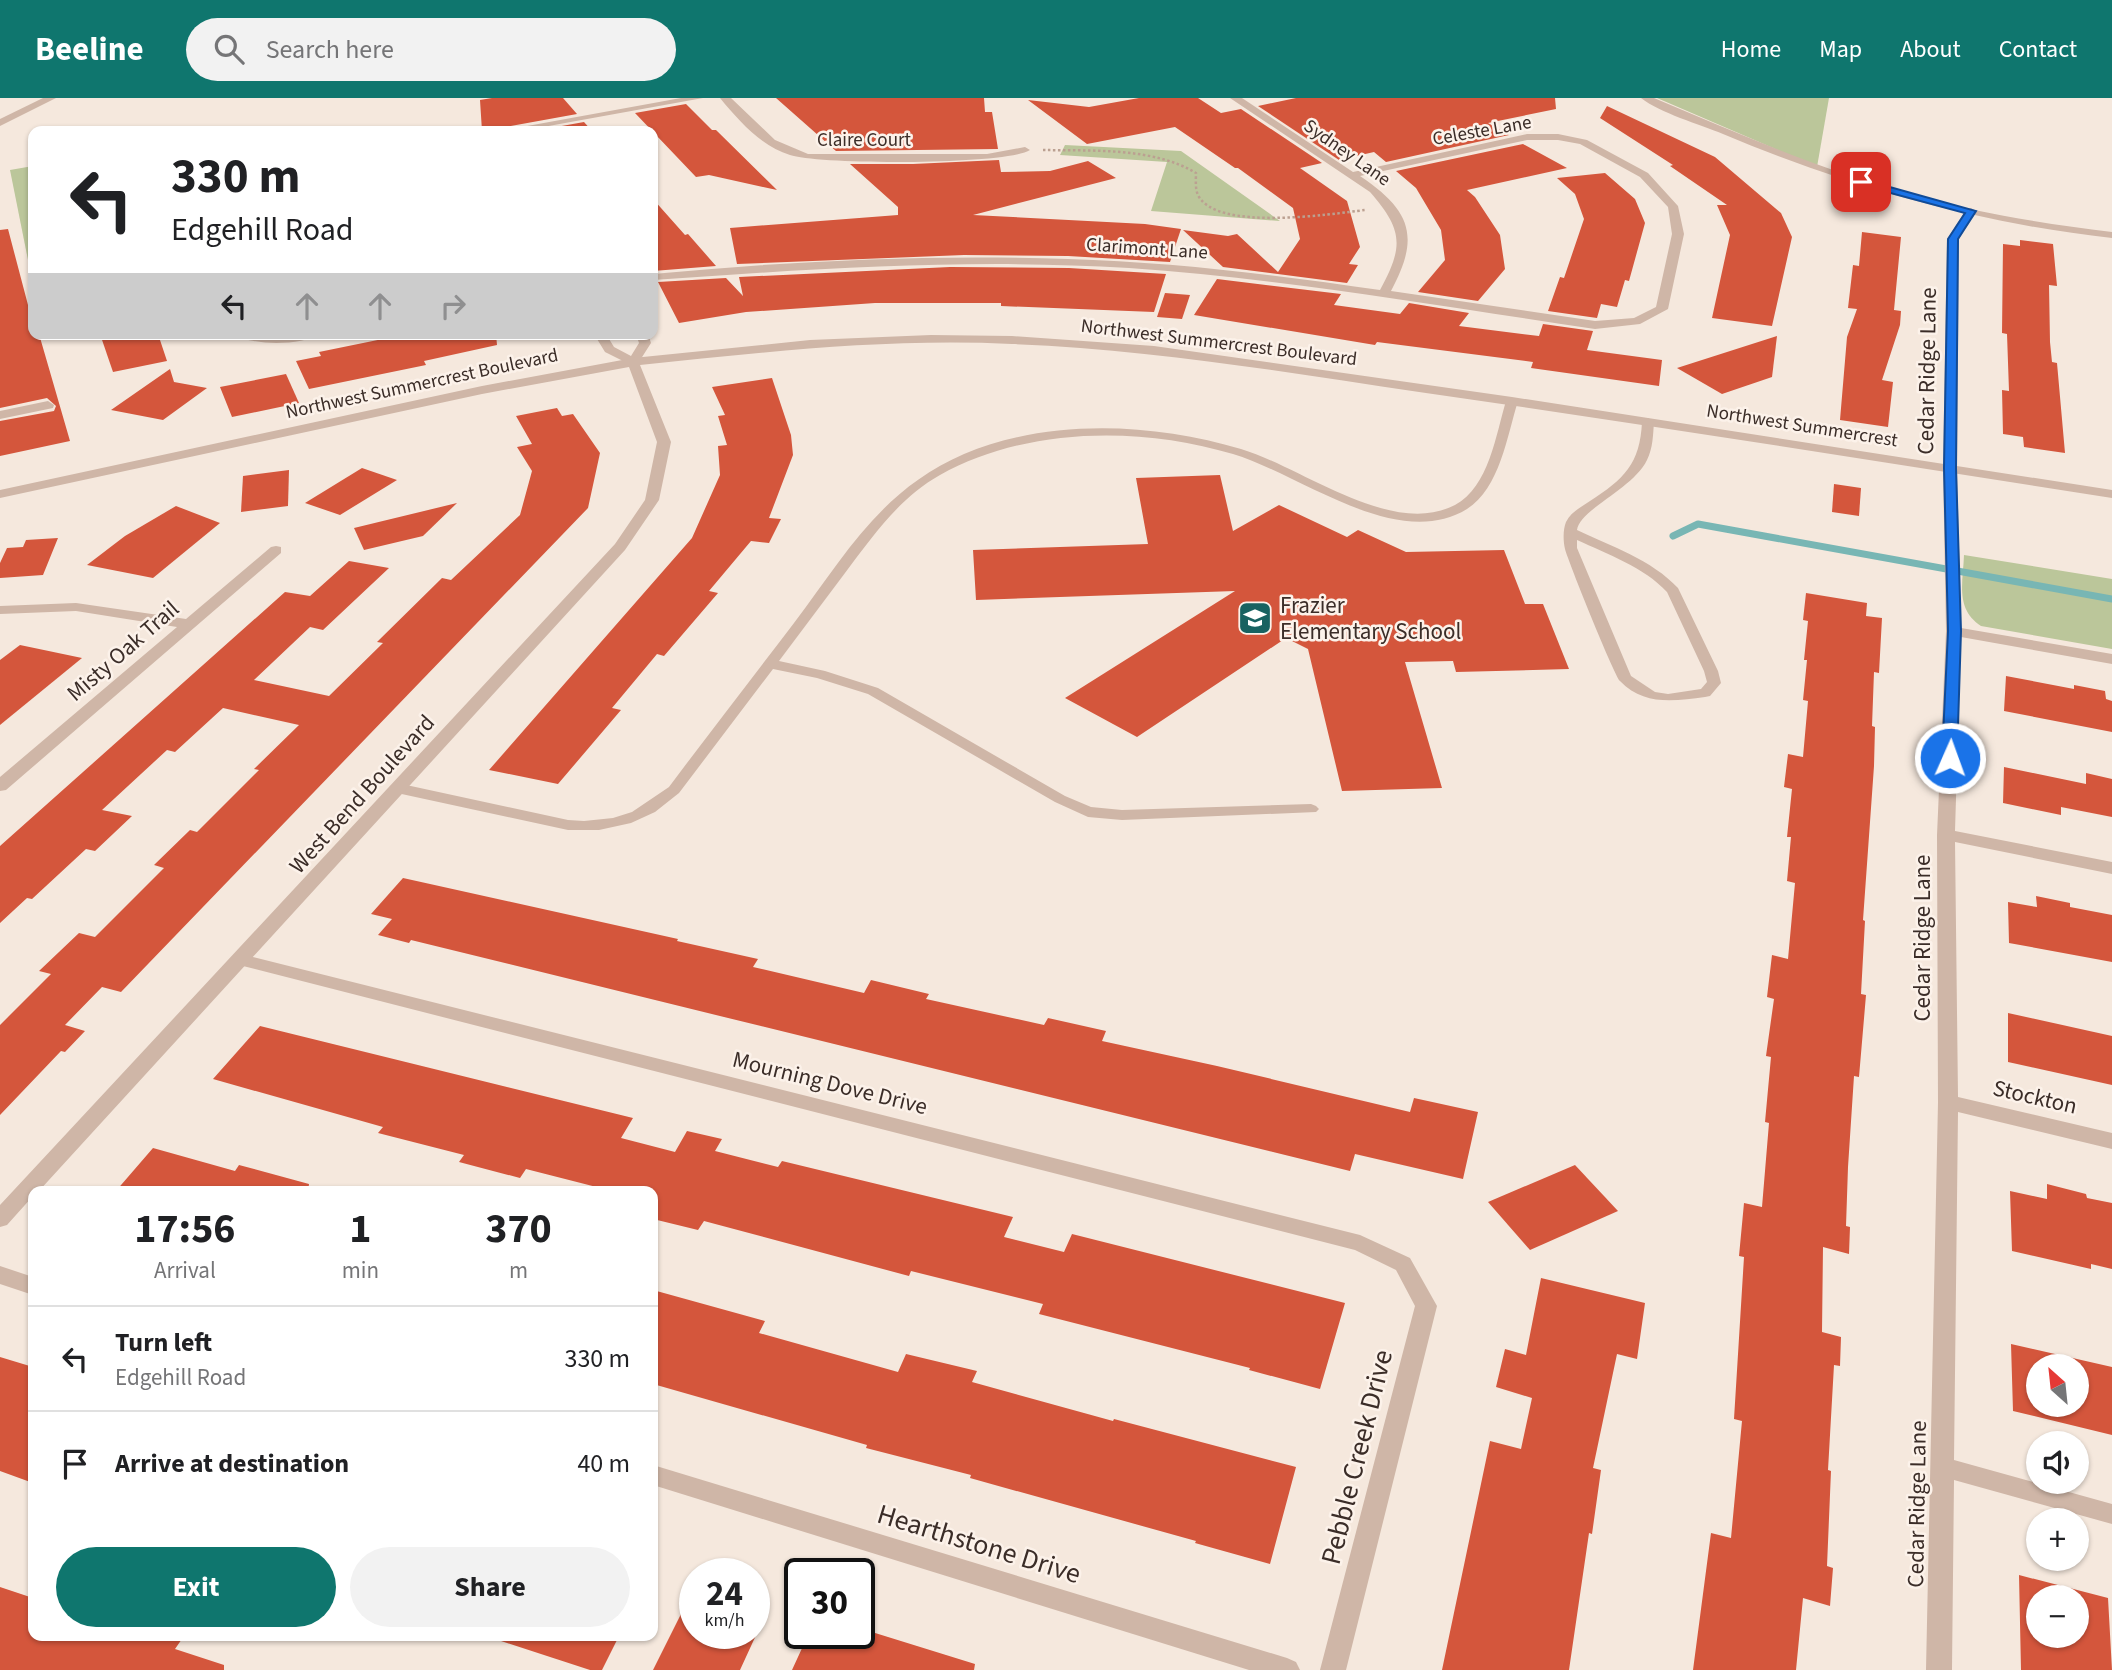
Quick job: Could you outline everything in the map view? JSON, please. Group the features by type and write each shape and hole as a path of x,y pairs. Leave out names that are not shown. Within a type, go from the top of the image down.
{"street":[{"path":"0,123 51,98"},
{"path":"534,126 698,98"},
{"name":"Claire Court","path":"724,98 768,141 784,152 808,157 987,157 1025,150"},
{"name":"Sydney Lane","path":"1236,98 1374,190 1391,208 1403,230 1404,258 1383,295"},
{"path":"1646,98 1839,175 1882,189 1971,211 2066,230 2112,235"},
{"name":"Celeste Lane","path":"1352,175 1527,137 1558,137 1583,142 1621,161 1644,175 1673,206 1678,234 1662,309 1636,321"},
{"name":"Cedar Ridge Lane","path":"1939,1670 1948,1102 1946,835 1954,631 1950,468 1953,239 1971,211"},
{"name":"Clarimont Lane","path":"658,277 775,265 898,260 1017,260 1193,271 1595,325 1636,321"},
{"name":"Northwest Summercrest Boulevard","path":"0,494 482,390 634,362 810,344 931,339 1012,340 1154,350 1648,422"},
{"path":"604,340 610,349 634,362 645,343 644,340"},
{"name":"West Bend Boulevard","path":"31,1186 620,547 652,500 664,442 634,362"},
{"path":"0,415 48,405"},
{"name":"Northwest Summercrest","path":"1648,422 1950,468"},
{"path":"1950,468 2112,494"},
{"name":"Misty Oak Trail","path":"0,786 276,550"},
{"path":"0,610 76,607 188,624"},
{"path":"1954,631 2112,659"},
{"path":"1946,835 2112,868"},
{"name":"Mourning Dove Drive","path":"240,960 1360,1243 1403,1264"},
{"name":"Stockton","path":"1948,1102 2112,1140"},
{"name":"West Bend Boulevard","path":"0,1219 28,1189"},
{"name":"Pebble Creek Drive","path":"1333,1670 1426,1306 1403,1264"},
{"path":"0,1275 28,1284"},
{"path":"1943,1467 2112,1514"},
{"name":"Hearthstone Drive","path":"658,1477 1287,1670"}],"lane":[{"path":"397,788 568,825 597,826 623,822 653,809 674,790 884,513 908,491 938,471 969,457 1038,439 1076,434 1147,434 1210,444 1237,452 1382,513 1426,516 1448,512 1467,503 1479,488 1491,471 1512,401"},
{"path":"1571,532 1653,572 1673,591 1711,671 1714,683 1705,693 1668,698 1651,695 1625,678 1571,548 1571,532 1571,524 1579,513 1631,478 1641,463 1648,438 1648,422"},
{"path":"771,664 820,674 873,691 1087,812 1122,815 1311,809"}],"path":[{"path":"1025,150 1156,158 1175,162 1196,173 1198,196 1207,204 1223,212 1244,217 1391,208"}],"green space":[{"path":"1657,98 1829,98 1817,167"},
{"path":"1065,145 1181,151 1280,221 1151,211 1167,162 1060,155"},
{"path":"28,167 28,260 10,170"},
{"path":"1964,555 2112,579 2112,649 1981,626 1967,612 1962,595"}],"building":[{"path":"563,98 577,114 511,126 482,126 480,100"},
{"path":"776,98 984,98 985,112 992,112 998,149 836,151"},
{"path":"1139,98 1198,98 1221,113 1241,109 1322,163 1300,168 1347,201 1360,247 1349,264 1358,265 1347,283 1223,267 1183,230 1228,236 1237,234 1278,272 1300,239 1293,208 1175,127 1087,144 1028,100 1089,107"},
{"path":"1296,98 1555,98 1556,109 1488,123 1509,135 1386,162 1374,152 1339,160 1258,106"},
{"path":"686,104 777,190 709,175 696,177 658,137 658,126 647,126 635,113"},
{"path":"1607,106 1715,157 1781,213 1792,237 1772,326 1712,318 1730,235 1717,205 1727,205 1670,166 1673,165 1600,118"},
{"path":"584,122 588,126 562,126"},
{"path":"1523,144 1567,168 1467,190 1475,197 1500,235 1505,269 1478,301 1418,292 1445,260 1441,230 1416,188 1396,171"},
{"path":"999,160 1001,172 1050,171 1088,161 1116,178 973,215 1145,224 1181,229 1170,262 1068,256 964,255 737,264 730,228 898,215 898,207 850,164"},
{"path":"1605,173 1635,199 1645,223 1629,281 1625,280 1617,307 1601,304 1597,318 1548,311 1560,277 1564,278 1584,219 1575,194 1557,178"},
{"path":"658,205 685,235 688,234 716,266 658,271"},
{"path":"8,229 28,305 28,340 41,340 70,441 0,456 0,421 54,411 56,406 47,398 0,408 0,230"},
{"path":"1862,232 1901,237 1894,310 1901,311 1900,325 1882,380 1893,382 1888,427 1840,420 1847,337 1857,309 1848,308 1853,265 1859,266"},
{"path":"2020,240 2053,244 2057,286 2049,285 2050,342 2052,362 2057,363 2065,453 2024,447 2023,437 2003,434 2002,390 2009,391 2007,334 2002,333 2003,244 2020,246"},
{"path":"950,267 1069,268 1166,274 1154,312 1001,306 1001,303 875,303 746,312 679,323 658,282 726,278 743,296 739,277"},
{"path":"1217,279 1341,294 1334,305 1400,314 1409,303 1469,313 1459,326 1539,336 1543,324 1593,331 1587,350 1662,360 1659,386 1531,368 1533,362 1377,342 1375,345 1194,315"},
{"path":"1165,293 1190,295 1182,319 1157,317"},
{"path":"1777,336 1772,377 1722,394 1677,368"},
{"path":"102,340 160,340 167,361 113,372"},
{"path":"378,340 497,340 497,345 424,361 426,365 309,389 296,361 321,356 319,352"},
{"path":"170,369 174,382 207,388 163,420 111,410"},
{"path":"286,374 299,403 232,417 220,387"},
{"path":"772,378 791,435 793,455 769,518 781,519 769,543 751,541 709,591 718,593 664,656 657,654 612,708 621,710 558,784 489,770 692,538 720,475 718,446 727,445 718,416 725,415 712,387"},
{"path":"557,408 562,416 573,414 600,453 588,508 121,992 102,987 65,1025 85,1031 65,1052 61,1051 0,1115 0,1025 51,974 39,971 79,933 95,937 164,868 154,865 190,830 197,832 259,770 254,769 299,725 223,708 175,752 167,750 102,810 132,816 95,851 86,849 32,899 27,898 0,923 0,846 285,592 310,596 349,561 389,568 323,630 310,627 254,680 329,696 383,643 377,642 442,578 451,580 520,515 532,471 517,447 532,444 516,416"},
{"path":"362,468 397,480 340,515 305,503"},
{"path":"289,470 288,506 241,512 243,476"},
{"path":"1220,475 1233,531 1279,505 1347,537 1358,530 1406,552 1504,550 1525,604 1543,604 1569,669 1456,672 1453,661 1405,662 1442,788 1342,791 1308,649 1286,638 1137,737 1065,698 1235,591 976,600 973,550 1148,544 1136,478"},
{"path":"1834,484 1861,488 1859,516 1832,512"},
{"path":"457,503 423,536 364,550 354,528"},
{"path":"176,506 220,523 153,578 87,565 125,536"},
{"path":"58,538 43,575 0,578 0,563 7,548 23,547 26,540"},
{"path":"1806,593 1867,603 1866,616 1882,618 1879,673 1874,672 1874,766 1863,920 1861,994 1866,995 1859,1077 1854,1076 1848,1167 1846,1226 1850,1227 1849,1254 1823,1247 1822,1332 1841,1337 1840,1366 1834,1365 1828,1470 1831,1471 1827,1566 1833,1568 1830,1606 1803,1598 1796,1670 1693,1670 1711,1533 1731,1538 1742,1421 1734,1419 1744,1257 1739,1256 1744,1203 1762,1207 1771,1057 1766,1056 1774,999 1767,997 1772,955 1788,959 1795,883 1787,881 1791,837 1787,837 1792,789 1784,787 1788,754 1803,757 1808,701 1803,700 1807,660 1804,660 1808,621 1803,620"},
{"path":"20,645 82,658 0,725 0,660"},
{"path":"2006,676 2074,689 2074,685 2105,691 2106,699 2112,701 2112,732 2004,711"},
{"path":"2004,767 2086,784 2086,773 2112,779 2112,817 2061,807 2061,815 2003,803"},
{"path":"403,878 678,939 677,941 758,959 753,967 864,993 871,980 929,994 926,999 1044,1025 1048,1018 1106,1031 1102,1041 1410,1112 1414,1098 1478,1112 1463,1179 1355,1154 1350,1171 411,940 409,943 378,935 392,919 371,914"},
{"path":"2036,896 2070,903 2070,907 2112,915 2112,962 2009,943 2008,902 2037,907"},
{"path":"2008,1013 2112,1036 2112,1085 2008,1062"},
{"path":"260,1026 633,1118 621,1138 675,1152 687,1131 722,1139 715,1151 778,1167 782,1161 1013,1217 1004,1237 1064,1252 1072,1234 1345,1303 1320,1389 1249,1370 1250,1368 1039,1314 1043,1304 911,1271 909,1276 704,1221 698,1230 658,1220 658,1186 593,1186 526,1169 520,1178 459,1162 464,1155 378,1133 383,1127 213,1079"},
{"path":"153,1148 235,1171 239,1165 309,1184 309,1186 120,1186"},
{"path":"1575,1165 1618,1211 1530,1250 1488,1202"},
{"path":"2047,1184 2086,1194 2087,1198 2112,1203 2112,1269 2091,1264 2091,1269 2012,1251 2010,1191 2047,1199"},
{"path":"1541,1278 1645,1303 1637,1359 1617,1354 1593,1468 1601,1470 1569,1670 1442,1670 1490,1441 1521,1449 1532,1398 1496,1387 1505,1349 1526,1355"},
{"path":"658,1291 765,1321 759,1333 898,1372 906,1354 977,1371 972,1382 1296,1467 1270,1564 970,1478 971,1475 866,1448 867,1445 658,1385"},
{"path":"2011,1344 2055,1354 2026,1354 2026,1414 2013,1411"},
{"path":"0,1357 28,1365 28,1481 0,1471"},
{"path":"2090,1362 2112,1367 2112,1435 2042,1418 2090,1418"},
{"path":"2019,1575 2058,1585 2026,1585 2026,1648 2089,1648 2089,1593 2108,1598 2112,1670 2021,1670"},
{"path":"0,1587 28,1596 28,1641 181,1641 175,1649 224,1665 224,1670 0,1670"},
{"path":"679,1618 679,1649 750,1649 740,1670 653,1670"},
{"path":"875,1633 975,1664 974,1670 792,1670 802,1649 875,1649"},
{"path":"501,1641 616,1641 602,1670 590,1670"}],"waterway":[{"path":"1673,536 1698,524 2112,599"}],"place":[{"name":"Frazier Elementary School","path":"1255,618"}],"route":[{"path":"1861,182 1971,211 1953,239 1950,468 1954,631 1950,758"}]}
